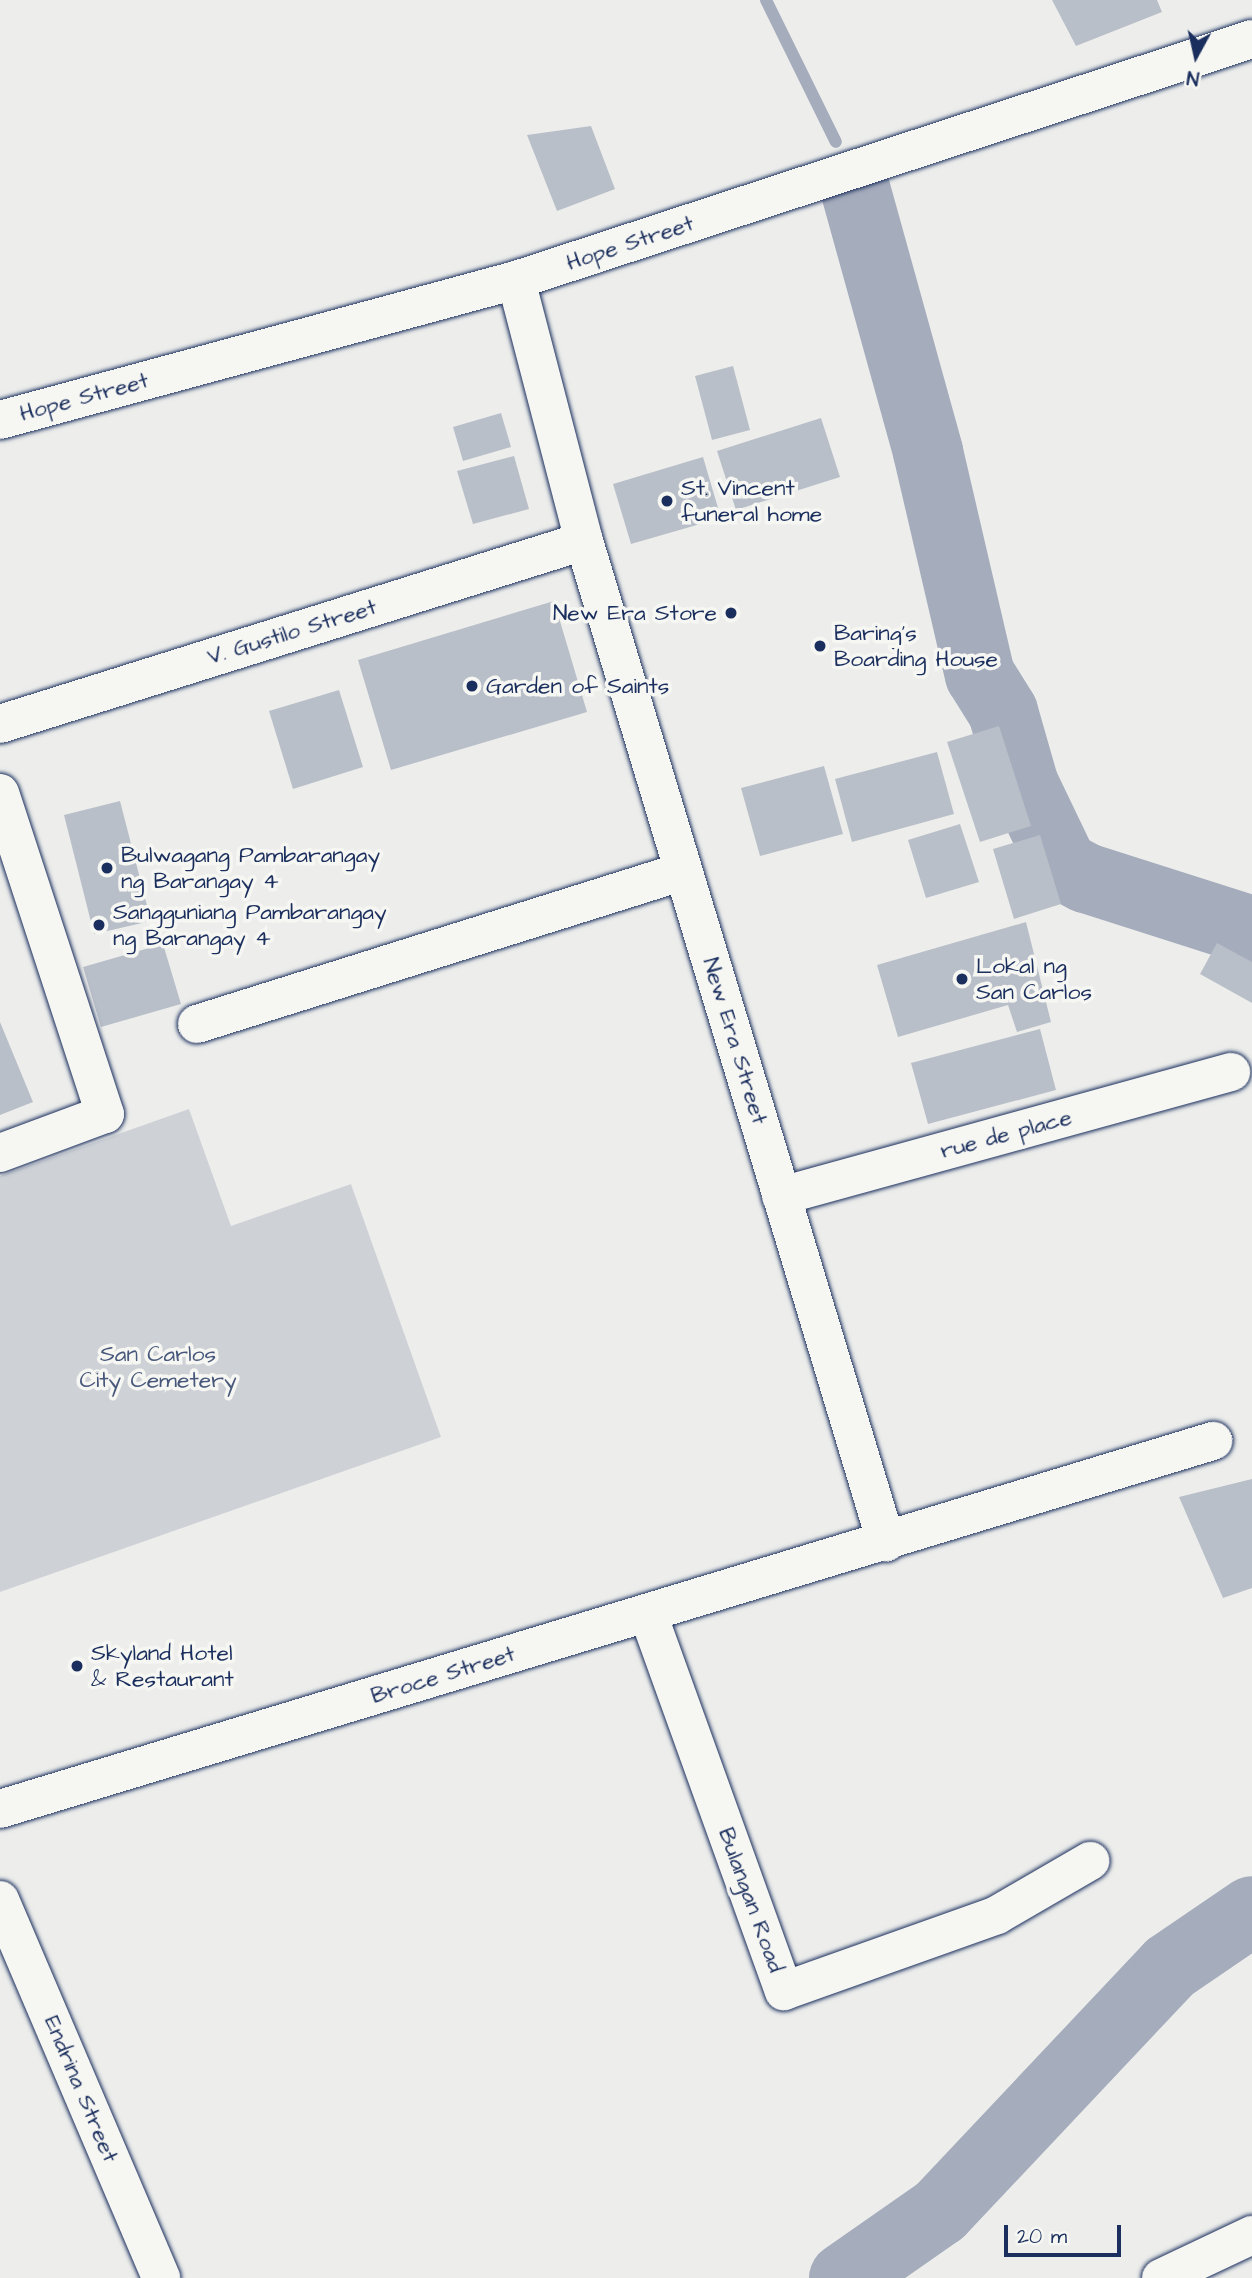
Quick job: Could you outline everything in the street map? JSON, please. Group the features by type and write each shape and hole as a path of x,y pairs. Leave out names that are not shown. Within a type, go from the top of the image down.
{"main road":[{"name":"Hope Street","path":"0,420 516,280 1252,39"},
{"name":"New Era Street","path":"516,280 584,541 886,1542"},
{"name":"V. Gustilo Street","path":"0,724 584,541"},
{"path":"0,793 105,1114 0,1153"},
{"path":"197,1024 684,871"},
{"name":"rue de place","path":"781,1196 1231,1072"},
{"name":"Broce Street","path":"0,1809 1213,1441"},
{"name":"Bulangan Road","path":"648,1614 784,1991 997,1915 1090,1861"},
{"name":"Endrina Street","path":"0,1899 162,2278"},
{"path":"1161,2278 1252,2235"}],"green space":[{"name":"San Carlos City Cemetery","path":"189,1109 231,1226 351,1184 441,1437 0,1592 0,1176"}],"building":[{"path":"1052,0 1157,0 1162,12 1076,46"},
{"path":"591,126 615,189 557,211 527,135"},
{"path":"733,366 750,430 712,440 695,376"},
{"path":"501,413 511,447 463,461 453,427"},
{"path":"821,418 840,477 736,510 717,451"},
{"path":"514,456 529,509 473,524 457,471"},
{"name":"St. Vincent funeral home","path":"703,457 721,518 631,544 613,484"},
{"name":"Garden of Saints","path":"554,601 587,712 391,770 358,660"},
{"path":"339,690 363,767 293,789 269,711"},
{"path":"999,726 1031,826 980,842 947,742"},
{"path":"937,752 954,814 852,842 835,779"},
{"path":"824,766 843,834 760,856 741,788"},
{"name":"Bulwagang Pambarangay ng Barangay 4","path":"120,801 151,921 94,934 64,815"},
{"path":"960,824 979,882 926,898 908,840"},
{"path":"1040,835 1061,904 1014,919 993,849"},
{"name":"Lokal ng San Carlos","path":"1026,922 1051,1022 1017,1032 1008,1005 898,1037 877,965"},
{"path":"1217,943 1252,962 1252,1003 1200,974"},
{"path":"163,944 181,1004 101,1027 83,967"},
{"path":"0,1022 33,1102 0,1115"},
{"path":"1040,1029 1056,1090 928,1124 911,1063"},
{"path":"1252,1479 1252,1588 1223,1598 1179,1497"}],"waterway":[{"path":"766,0 836,142"},
{"path":"855,188 928,452 980,675 1003,712 1024,785 1063,866 1086,878 1252,931"},
{"path":"844,2278 940,2211 1170,1967 1252,1911"}],"place":[{"name":"St. Vincent funeral home","path":"667,501"},
{"name":"New Era Store","path":"731,613"},
{"name":"Baring's Boarding House","path":"820,646"},
{"name":"Garden of Saints","path":"472,686"},
{"name":"Bulwagang Pambarangay ng Barangay 4","path":"107,868"},
{"name":"Sangguniang Pambarangay ng Barangay 4","path":"99,925"},
{"name":"Lokal ng San Carlos","path":"962,979"},
{"name":"Skyland Hotel & Restaurant","path":"77,1666"}]}
